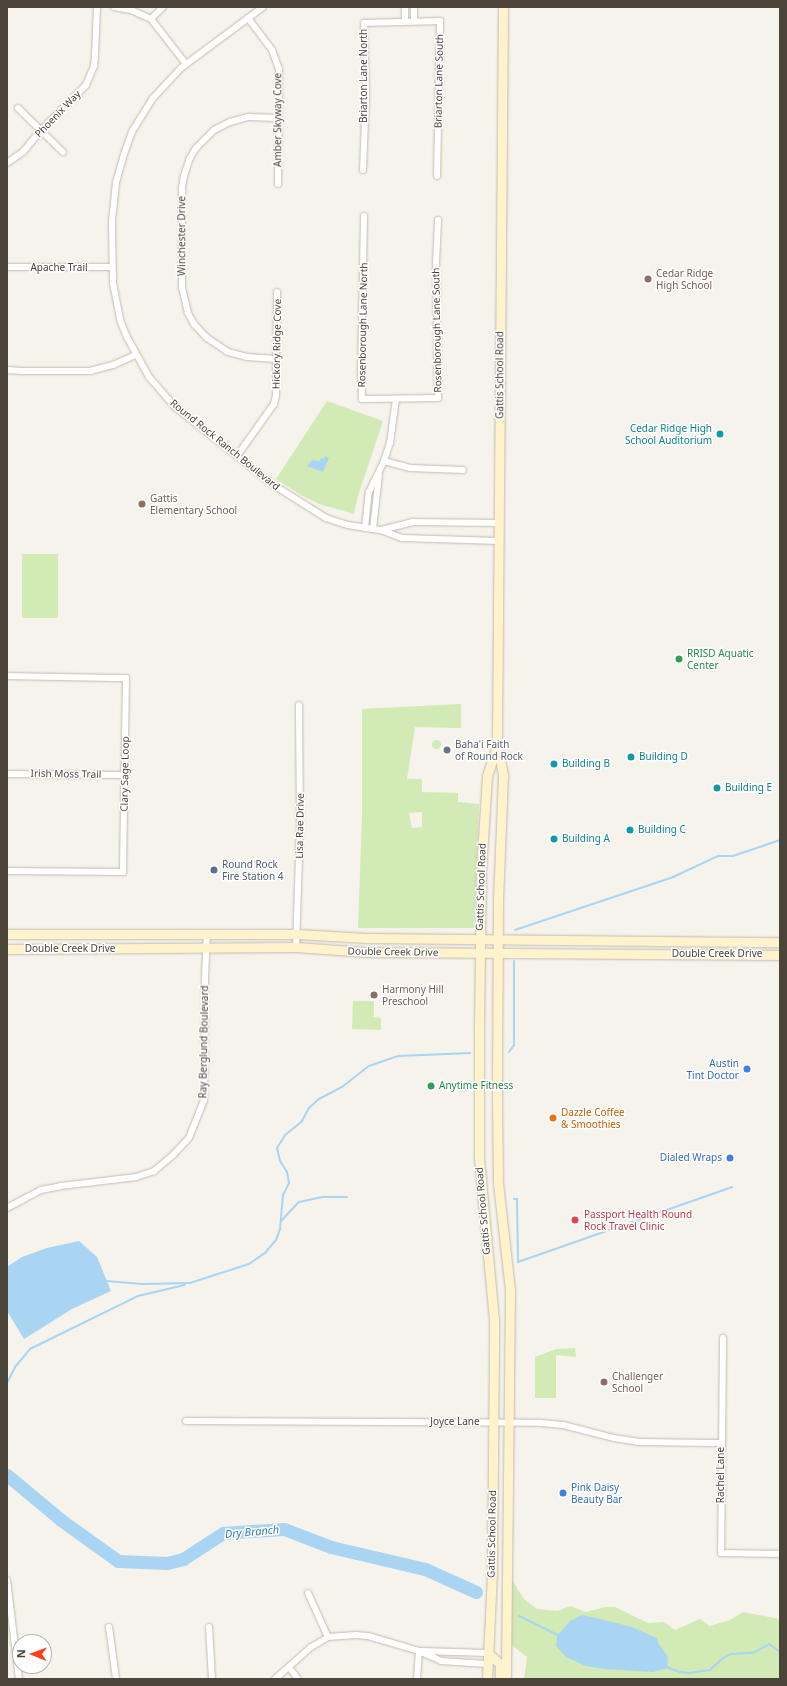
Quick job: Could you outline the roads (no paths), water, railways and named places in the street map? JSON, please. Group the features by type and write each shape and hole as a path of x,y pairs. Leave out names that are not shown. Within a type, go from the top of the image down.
{"main road":[{"name":"Gattis School Road","path":"503,7 497,744 503,776 498,898 497,1094 498,1183 510,1290 506,1679"},
{"name":"Gattis School Road","path":"487,1679 492,1573 494,1320 479,1157 478,1030 481,952 481,871 487,776 497,744"},
{"name":"Double Creek Drive","path":"7,934 207,933 297,934 366,938 780,942"},
{"name":"Double Creek Drive","path":"7,949 296,947 366,952 780,955"},
{"path":"488,1653 500,1664 500,1679"}],"street":[{"name":"Phoenix Way","path":"7,163 23,152 40,131 79,94 90,76 95,56 97,7"},
{"path":"114,7 131,10 151,19 186,64"},
{"path":"151,19 164,7"},
{"name":"Round Rock Ranch Boulevard","path":"263,7 186,64 166,82 153,98 132,132 125,151 113,202 111,267 120,320 135,354 149,377 175,407 272,484 326,518 366,528 381,530 402,538 499,541"},
{"path":"405,7 405,21"},
{"path":"414,7 414,21"},
{"name":"Amber Skyway Cove","path":"248,18 270,46 277,59 279,74 278,184"},
{"name":"Briarton Lane South","path":"405,21 440,21 437,176"},
{"name":"Briarton Lane North","path":"363,170 366,95 364,23 405,21"},
{"path":"18,108 63,152"},
{"name":"Winchester Drive","path":"276,359 247,357 228,352 207,338 194,324 188,313 182,288 182,219 184,176 190,158 204,138 218,127 235,120 260,117 278,118"},
{"name":"Rosenborough Lane North","path":"364,216 361,369 362,399 396,399"},
{"name":"Rosenborough Lane South","path":"396,399 438,398 436,263 438,220"},
{"name":"Apache Trail","path":"7,267 111,267"},
{"name":"Hickory Ridge Cove","path":"237,456 274,404 276,395 278,292"},
{"path":"7,370 22,372 90,371 113,365 135,354"},
{"path":"366,528 369,492 384,462 394,425 396,399"},
{"path":"384,462 410,468 463,470"},
{"path":"373,529 379,472"},
{"name":"Round Rock Ranch Boulevard","path":"381,530 414,522 499,523"},
{"name":"Clary Sage Loop","path":"7,676 126,678 123,872 7,872"},
{"name":"Lisa Rae Drive","path":"296,947 300,824 299,705"},
{"name":"Irish Moss Trail","path":"7,774 125,775"},
{"name":"Ray Berglund Boulevard","path":"7,1208 41,1190 61,1186 136,1177 154,1171 173,1155 189,1138 204,1100 207,933"},
{"name":"Rachel Lane","path":"723,1338 721,1553 780,1554"},
{"name":"Joyce Lane","path":"186,1421 509,1423 563,1425 614,1438 640,1442 721,1443"},
{"path":"7,1580 19,1679"},
{"path":"308,1593 328,1637"},
{"path":"109,1627 116,1679"},
{"path":"209,1627 212,1679"},
{"path":"275,1679 311,1647 328,1637 356,1635 368,1636 419,1651 441,1661 487,1664"},
{"path":"419,1651 488,1653"},
{"path":"417,1679 419,1651"},
{"path":"289,1667 298,1679"}],"water":[{"path":"325,456 329,458 323,472 307,466 312,460 320,461 321,458 324,459"},
{"path":"79,1241 97,1257 111,1291 72,1309 24,1339 7,1311 7,1267 22,1257 47,1248"},
{"path":"582,1615 629,1626 657,1638 658,1643 668,1657 667,1668 653,1672 605,1669 586,1666 566,1657 556,1646 557,1636 570,1621"}],"waterway":[{"path":"515,930 673,877 718,856 733,856 780,840"},
{"path":"509,1052 514,1045 514,961"},
{"path":"107,1281 144,1284 190,1283 249,1264 265,1253 276,1240 280,1229 283,1195 289,1183 287,1172 280,1161 277,1148 285,1135 302,1121 309,1108 319,1099 342,1087 369,1066 398,1056 470,1053"},
{"path":"514,1199 517,1199 518,1262 732,1187"},
{"path":"281,1221 299,1202 323,1197 347,1197"},
{"path":"7,1383 15,1367 30,1349 138,1296 185,1285"},
{"name":"Dry Branch","path":"7,1475 61,1520 118,1561 167,1563 183,1559 223,1533 284,1529 331,1547 425,1569 476,1592"},
{"name":"Dry Branch","path":"519,1616 558,1635"},
{"name":"Dry Branch","path":"666,1667 680,1672 689,1673 710,1670 723,1658 731,1654 753,1653 769,1644 780,1652"}],"place":[{"name":"Cedar Ridge High School","path":"648,279"},
{"name":"Cedar Ridge High School Auditorium","path":"720,434"},
{"name":"Gattis Elementary School","path":"142,504"},
{"name":"RRISD Aquatic Center","path":"679,659"},
{"name":"Baha'i Faith of Round Rock","path":"447,750"},
{"name":"Building D","path":"631,757"},
{"name":"Building B","path":"554,764"},
{"name":"Building E","path":"717,788"},
{"name":"Building C","path":"630,830"},
{"name":"Building A","path":"554,839"},
{"name":"Round Rock Fire Station 4","path":"214,870"},
{"name":"Harmony Hill Preschool","path":"374,995"},
{"name":"Austin Tint Doctor","path":"747,1069"},
{"name":"Anytime Fitness","path":"431,1086"},
{"name":"Dazzle Coffee & Smoothies","path":"553,1118"},
{"name":"Dialed Wraps","path":"730,1158"},
{"name":"Passport Health Round Rock Travel Clinic","path":"575,1220"},
{"name":"Challenger School","path":"604,1382"},
{"name":"Pink Daisy Beauty Bar","path":"563,1493"}]}
